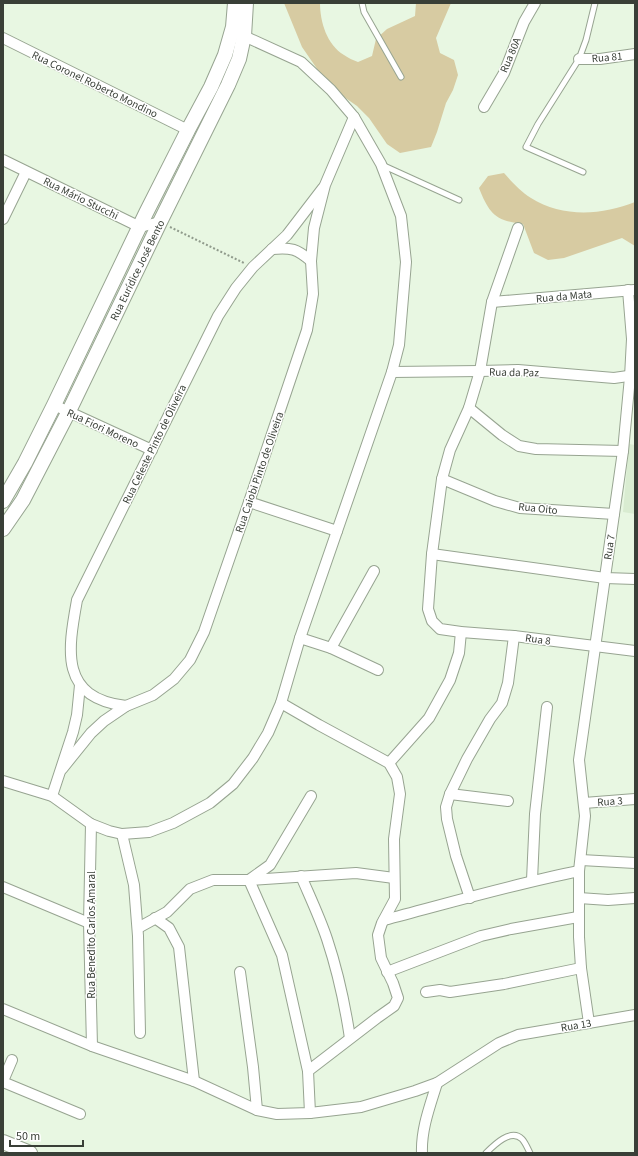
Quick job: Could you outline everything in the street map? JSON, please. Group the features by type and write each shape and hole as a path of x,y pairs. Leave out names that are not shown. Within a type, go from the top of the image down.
{"street":[{"name":"Rua Eurídice José Bento","path":"3,501 25,463 140,227 211,87 225,55 236,3"},
{"name":"Rua Eurídice José Bento","path":"3,529 23,500 69,412 160,222 228,85 239,59 244,36 246,3"},
{"name":"Rua 80A","path":"484,107 504,73 524,22 535,3"},
{"path":"3,781 52,796 91,824 122,834 150,832 173,823 210,802 233,784 253,758 268,733 281,703 300,638 392,372 399,345 406,262 401,216 382,164 354,117 331,90 301,62 244,36"},
{"name":"Rua Coronel Roberto Mondino","path":"3,38 188,130"},
{"name":"Rua 81","path":"579,59 600,59 635,54"},
{"name":"Rua Caiobi Pinto de Oliveira","path":"62,769 91,733 104,721 126,706 153,695 174,679 190,660 204,632 307,330 313,294 311,261 314,228 326,185 354,117"},
{"name":"Rua Mário Stucchi","path":"3,160 140,227"},
{"path":"3,219 26,172"},
{"name":"Rua Celeste Pinto de Oliveira","path":"80,685 74,672 71,660 71,637 78,600 218,316 236,288 253,267 290,231 326,185"},
{"path":"140,227 160,222"},
{"path":"518,228 492,302 480,371 469,408 450,450 442,479 432,554 605,578 635,579"},
{"path":"272,249 292,249 300,252 311,261"},
{"name":"Rua da Mata","path":"492,302 632,290"},
{"name":"Rua 7","path":"589,1023 581,968 578,917 579,871 585,816 579,760 623,451 632,376 632,290"},
{"name":"Rua da Paz","path":"392,372 518,370 614,378 632,376"},
{"name":"Rua Fiori Moreno","path":"54,405 152,450"},
{"path":"469,408 502,435 519,446 536,450 623,451"},
{"name":"Rua Oito","path":"442,479 495,501 520,508 614,514"},
{"path":"249,502 337,531"},
{"name":"Rua 8","path":"432,554 428,609 432,621 440,629 514,636 635,651"},
{"path":"331,648 374,571"},
{"path":"389,763 429,718 450,680 459,653 461,632"},
{"path":"470,898 456,856 447,819 446,807 450,794 467,759 490,719 502,703 508,683 514,636"},
{"path":"300,638 331,648 378,670"},
{"path":"80,685 94,696 110,704 126,706"},
{"name":"Rua Caiobi Pinto de Oliveira","path":"52,796 62,769 77,715 80,685"},
{"path":"281,703 389,763 397,777 400,794 394,839 395,899 384,920 378,936 381,958 393,983 398,998 394,1006 308,1071"},
{"path":"532,880 535,814 547,707"},
{"path":"450,794 508,801"},
{"path":"249,880 270,865 311,796"},
{"name":"Rua 3","path":"584,803 635,799"},
{"name":"Rua Benedito Carlos Amaral","path":"91,824 89,923 92,1046"},
{"path":"122,834 134,884 138,928 140,1033"},
{"path":"580,860 635,863"},
{"path":"384,920 470,898 532,880 579,871"},
{"path":"138,928 167,912 190,889 213,880 249,880 356,873 394,878"},
{"path":"301,876 329,944 346,1007 350,1038"},
{"path":"249,880 282,955 308,1071 310,1113"},
{"path":"3,887 89,923"},
{"path":"579,898 608,900 635,898"},
{"path":"387,972 481,936 578,917"},
{"path":"156,918 169,928 179,947 194,1081"},
{"path":"426,992 440,990 450,992 504,984 581,968"},
{"path":"240,972 253,1067 257,1110"},
{"name":"Rua 13","path":"3,1009 92,1046 194,1081 257,1110 277,1114 310,1113 361,1107 437,1083 499,1043 518,1035 635,1015"},
{"path":"12,1060 3,1081 80,1114"},
{"path":"422,1153 424,1128 437,1083"},
{"path":"3,1142 30,1153"}],"lane":[{"path":"362,3 364,12 401,77"},
{"path":"583,172 526,147 538,124 579,59 586,40 595,3"},
{"path":"382,164 459,200"},
{"path":"486,1153 504,1138 513,1135 522,1138 530,1153"}],"path":[{"path":"160,222 253,267"}],"shaded area":[{"path":"284,3 320,3 321,18 329,39 338,51 358,62 372,56 376,39 387,29 415,16 416,3 451,3 436,38 440,53 454,60 458,75 453,90 446,103 431,147 400,153 387,144 369,118 357,106 334,90 322,76 302,47"},
{"path":"504,173 527,196 556,209 596,212 610,210 635,202 635,246 622,238 564,258 548,260 534,253 523,224 506,221 494,214 486,204 479,188 488,176"},
{"path":"629,444 635,445 635,514 623,512"}]}
